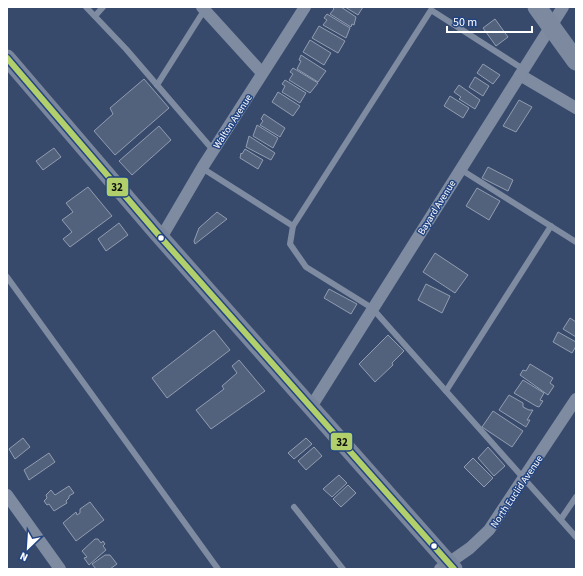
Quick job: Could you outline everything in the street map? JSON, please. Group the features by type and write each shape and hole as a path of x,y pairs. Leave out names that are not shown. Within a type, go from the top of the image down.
{"main road":[{"path":"538,7 576,61"},
{"path":"7,58 161,238 311,407 448,567"}],"street":[{"name":"Walton Avenue","path":"161,238 213,150 305,7"},
{"name":"Bayard Avenue","path":"311,407 563,7"},
{"path":"204,8 262,74"},
{"path":"522,72 576,108"},
{"name":"North Euclid Avenue","path":"448,567 489,530 525,478 576,399"},
{"path":"7,495 60,569"}],"lane":[{"path":"86,7 157,85 213,150"},
{"path":"94,16 103,7"},
{"path":"157,85 204,8"},
{"path":"522,72 428,9 293,226 290,244 306,267 372,308 576,537"},
{"path":"202,168 293,226"},
{"path":"460,169 576,242"},
{"path":"446,391 551,226"},
{"path":"7,277 218,569"},
{"path":"561,519 576,497"},
{"path":"294,507 343,569"}],"building":[{"path":"332,7 341,7 356,17 354,25 352,24 351,27 330,14 334,9"},
{"path":"345,7 363,7 358,15"},
{"path":"327,14 350,28 346,38 323,25 327,20 324,18"},
{"path":"495,19 508,37 496,46 483,28"},
{"path":"319,26 345,41 338,53 312,38"},
{"path":"310,40 331,53 324,65 303,52"},
{"path":"301,55 326,71 318,82 297,69 301,61 299,60"},
{"path":"483,64 500,75 493,84 477,73"},
{"path":"293,68 318,83 310,93 289,80 293,74 290,72"},
{"path":"475,77 489,86 483,96 469,87"},
{"path":"144,79 169,108 115,155 94,131 113,114 110,108"},
{"path":"285,80 306,93 300,103 282,92 285,86 282,84"},
{"path":"459,85 480,100 475,109 459,99 461,97 454,92"},
{"path":"278,92 300,106 293,116 272,102"},
{"path":"450,96 469,108 463,118 444,106"},
{"path":"519,100 532,107 516,132 503,126"},
{"path":"264,114 285,128 280,137 260,125 263,121 261,119"},
{"path":"257,125 278,138 273,148 253,136"},
{"path":"159,126 171,140 132,175 119,161"},
{"path":"249,136 275,153 271,160 246,147"},
{"path":"54,148 61,157 43,170 36,161"},
{"path":"245,149 263,160 258,169 240,158 241,153 242,154"},
{"path":"488,167 513,180 508,191 482,178"},
{"path":"88,187 112,216 70,247 63,239 72,232 62,220 73,212 66,203"},
{"path":"477,188 500,201 489,220 466,206"},
{"path":"217,212 227,219 195,244 194,241 199,228"},
{"path":"119,223 128,235 106,251 98,239"},
{"path":"435,253 468,275 455,293 423,272"},
{"path":"426,284 450,296 442,313 418,300"},
{"path":"329,289 357,304 351,314 324,298"},
{"path":"570,318 576,322 576,337 563,329"},
{"path":"214,330 230,350 167,398 152,378"},
{"path":"558,332 576,342 576,346 572,353 553,342"},
{"path":"388,335 404,351 392,363 393,365 375,382 359,364"},
{"path":"239,360 265,391 211,429 196,410 224,389 222,386 237,373 232,366"},
{"path":"530,364 553,378 550,383 554,386 548,395 520,375 523,370 526,371"},
{"path":"523,380 544,393 540,400 543,401 539,407 514,393"},
{"path":"509,395 523,403 523,407 533,410 527,420 530,420 526,427 499,410"},
{"path":"493,411 523,431 512,447 482,427"},
{"path":"23,438 30,447 15,459 9,449"},
{"path":"306,438 312,444 294,459 288,453"},
{"path":"314,447 322,456 306,470 298,461"},
{"path":"488,447 505,466 494,476 478,458"},
{"path":"49,453 55,462 29,480 24,470"},
{"path":"473,458 493,478 484,487 464,467"},
{"path":"339,475 347,483 332,497 323,489"},
{"path":"348,485 356,493 341,507 333,499"},
{"path":"69,486 74,493 69,496 66,501 67,503 54,511 49,504 47,505 44,501 47,498 46,495 51,490 55,495"},
{"path":"90,502 104,520 76,541 63,523 76,512 77,515 80,513 80,509"},
{"path":"95,539 98,539 101,543 103,541 105,544 103,546 106,550 89,565 84,558 87,557 82,551"},
{"path":"105,555 110,555 117,564 110,569 96,569 92,564"}],"transit line":[{"name":"32","path":"7,58 156,232 454,569"}]}
